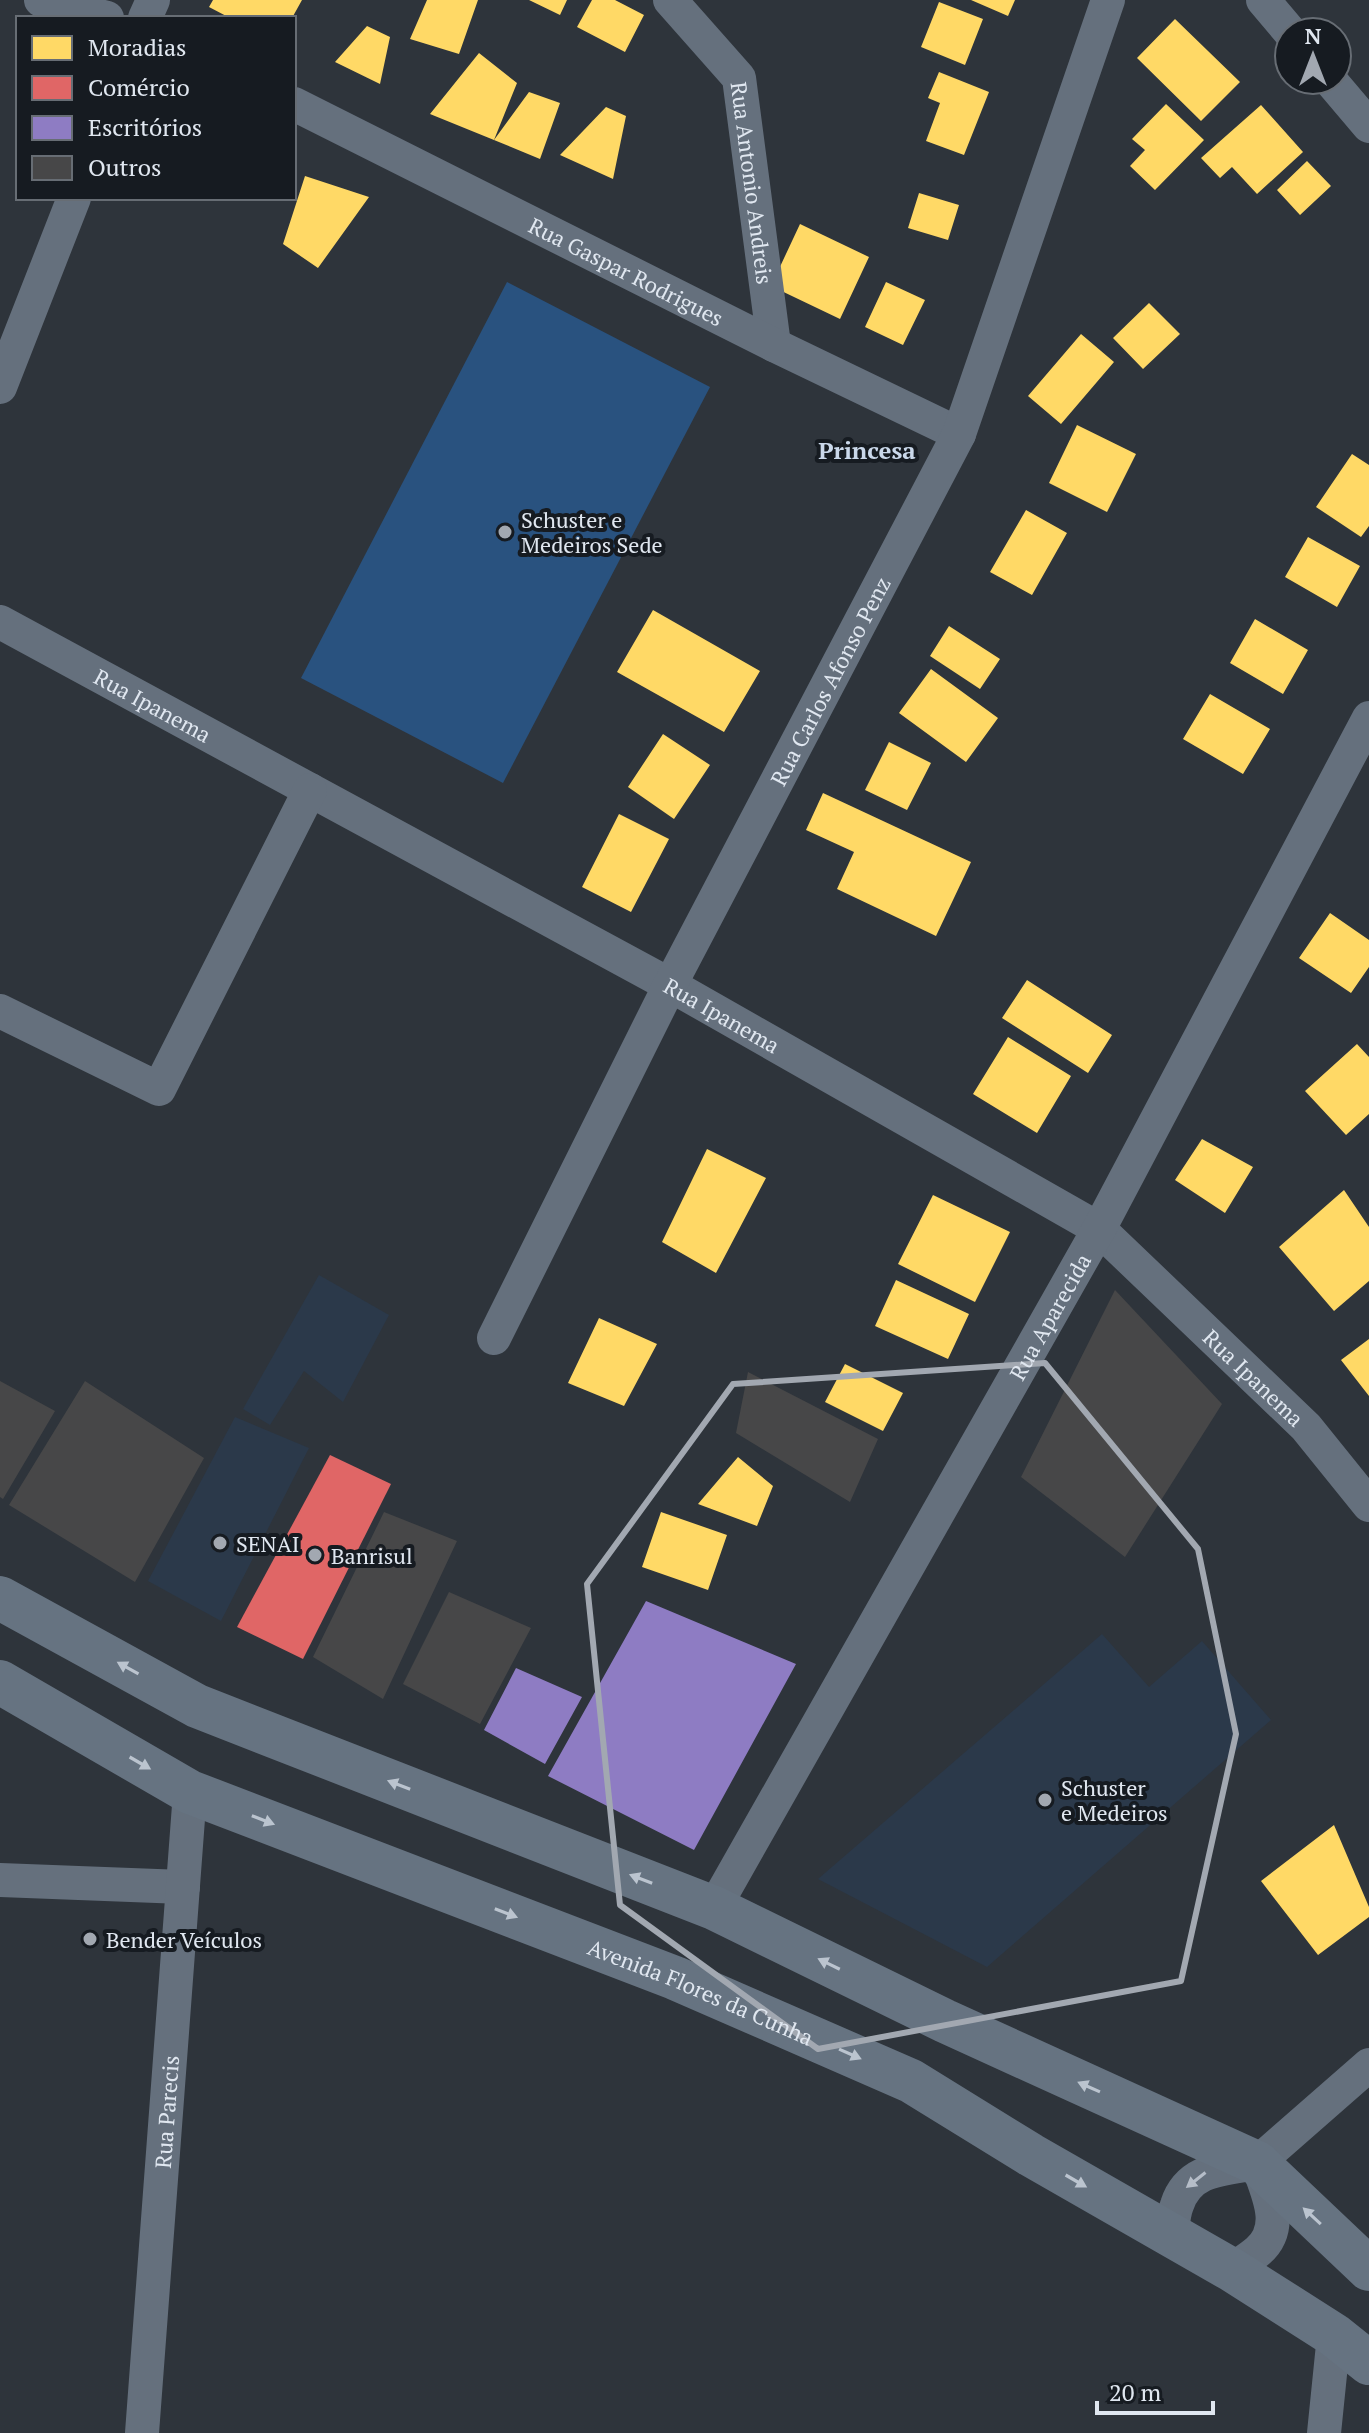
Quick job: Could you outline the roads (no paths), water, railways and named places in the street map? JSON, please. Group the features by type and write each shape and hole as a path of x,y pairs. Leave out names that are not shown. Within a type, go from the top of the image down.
{"main road":[{"path":"0,1598 197,1706 714,1908 945,2021 1257,2163 1369,2269"},
{"name":"Avenida Flores da Cunha","path":"0,1682 190,1792 675,1978 911,2081 1031,2155 1232,2270 1334,2335 1369,2363"}],"street":[{"path":"41,0 100,16"},
{"name":"Rua Antonio Andreis","path":"670,0 739,78 774,345"},
{"name":"Rua Carlos Afonso Penz","path":"494,1338 670,985 959,434 1108,0"},
{"path":"1263,0 1276,16"},
{"path":"1344,96 1369,126"},
{"name":"Rua Gaspar Rodrigues","path":"296,105 774,345 959,434"},
{"path":"0,387 73,200"},
{"name":"Rua Ipanema","path":"0,622 670,985 1099,1229 1306,1427 1369,1505"},
{"name":"Rua Aparecida","path":"714,1908 1099,1229 1369,718"},
{"path":"0,1011 159,1089 310,790"},
{"name":"Rua Parecis","path":"142,2433 190,1792"},
{"path":"0,1880 183,1887"},
{"path":"1171,2237 1177,2204 1187,2187 1201,2173 1257,2163 1369,2065"},
{"path":"1232,2270 1260,2250 1271,2231 1274,2212 1257,2163"},
{"path":"1324,2433 1334,2335"}],"place":[{"name":"Schuster e Medeiros Sede","path":"505,532"},
{"name":"SENAI","path":"220,1543"},
{"name":"Banrisul","path":"315,1555"},
{"name":"Schuster e Medeiros","path":"1045,1800"},
{"name":"Bender Veículos","path":"90,1939"}],"district":[{"name":"Princesa","path":"867,450"}]}
